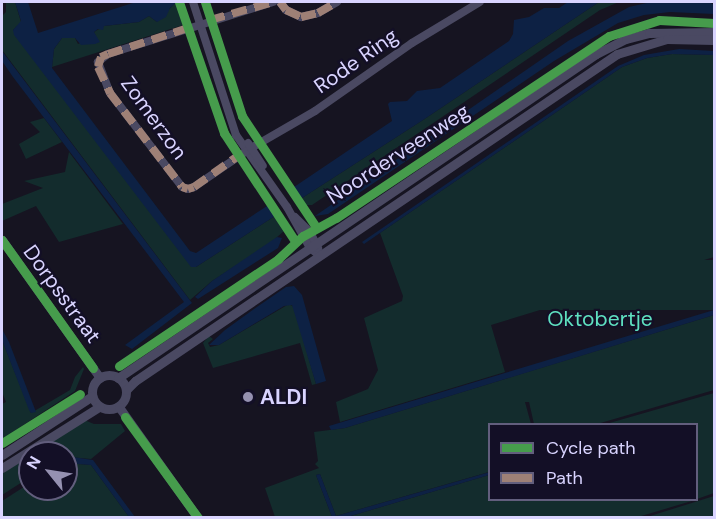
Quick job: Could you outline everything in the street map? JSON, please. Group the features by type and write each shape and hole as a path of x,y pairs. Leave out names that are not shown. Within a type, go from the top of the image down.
{"street":[{"path":"193,2 230,120 289,210 310,232 313,245 320,255"},
{"path":"200,24 273,2"},
{"path":"280,2 286,10 301,17 318,13 337,2"},
{"name":"Rode Ring","path":"248,149 315,111 412,43 480,2"},
{"name":"Zomerzon","path":"200,24 108,54 101,57 98,67 110,93 182,187 188,189 195,186 248,149"},
{"name":"Noorderveenweg","path":"118,378 615,44 649,33 714,32"},
{"name":"Noorderveenweg","path":"126,390 135,381 617,54 667,39 714,40"},
{"name":"Dorpsstraat","path":"2,240 100,378"},
{"path":"2,468 99,407 113,409 119,407 126,390 118,378 106,375 100,378 92,389 92,396 99,407"},
{"path":"2,454 92,396"},
{"path":"119,407 198,518"}],"green space":[{"path":"6,2 15,2 21,22 13,30 196,267 275,216 284,231 269,244 212,281 190,300 2,50 2,16 6,12"},
{"path":"176,2 183,25 52,67 54,49 62,38 75,38 78,44 96,36 94,32 104,26 139,22 149,16 157,22"},
{"path":"599,2 619,2 600,10 312,205 306,205 302,198"},
{"path":"672,54 714,55 714,257 491,325 505,372 340,422 336,402 368,389 378,370 364,318 402,301 403,296 380,233 622,67 647,58"},
{"path":"44,118 62,142 26,159 19,144 40,132 30,122"},
{"path":"69,152 123,224 59,242 36,206 2,221 2,204 43,188 24,181 65,172"},
{"path":"483,260 714,260 714,310 483,310"},
{"path":"289,304 294,307 316,384 312,385 300,343 213,368 203,343 209,336 213,339 208,343 210,347 219,345"},
{"path":"714,315 714,390 600,423 534,423 529,402 525,402 531,423 488,423 488,472 336,516 320,474 316,475 332,517 275,517 265,488 319,468 315,464 318,461 314,432 345,428"},
{"path":"2,340 31,413 70,390 75,377 83,367 84,369 75,391 2,439 2,404 6,402 2,392"},
{"path":"714,393 714,493 698,499 698,423 609,423"},
{"path":"82,419 94,424 121,424 125,431 91,459 78,458 78,441 49,441"},
{"path":"18,461 18,485 2,495 2,472"},
{"path":"78,464 91,465 129,517 2,518 2,501 18,491 18,501 78,501"},
{"path":"488,475 488,501 692,501 638,517 344,518"},
{"path":"714,496 714,517 647,517"}],"water":[{"path":"15,2 28,2 38,33 136,2 177,2 170,8 166,17 157,22 149,16 139,22 104,26 103,30 98,29 94,32 100,42 95,44 81,45 75,38 62,38 54,49 52,68 190,251 196,253 267,206 275,216 196,267 191,267 14,35 13,30 21,21"},
{"path":"568,2 599,2 302,198 294,187 392,121 388,104 390,102 407,101 417,91 440,88 509,41 513,34 514,20 529,17 544,8 559,8"},
{"path":"651,2 711,3 714,5 714,14 670,12 644,15 618,23 554,61 328,214 315,216 568,41 629,7"},
{"path":"679,49 714,51 714,55 672,54 647,58 622,67 364,244 362,242 618,66 644,55"},
{"path":"2,51 192,303 132,349 125,345 184,302 13,77 2,61"},
{"path":"277,237 282,238 278,248 198,299 195,297 212,281"},
{"path":"294,286 302,295 326,381 316,384 292,305 284,306 219,345 209,345 254,309 286,287"},
{"path":"714,310 714,315 345,428 331,430 329,426"},
{"path":"2,329 36,412 31,413 29,410 2,340"},
{"path":"78,458 93,460 135,517 129,517 91,465 78,464"},
{"path":"488,473 488,475 344,518 332,517 316,475 320,474 336,516"}],"marked path":[{"path":"210,20 273,2"},
{"path":"280,2 286,10 301,17 318,13 337,2"},
{"path":"188,28 101,57 98,67 110,93 182,187 188,189 194,187 238,156"}],"cycle path":[{"path":"179,2 224,133 295,241"},
{"path":"205,2 242,116 316,227"},
{"path":"119,366 278,259 303,236 336,218 609,36 659,20 714,23"},
{"path":"2,240 93,368"},
{"path":"2,443 80,394"},
{"path":"125,417 198,518"}],"place":[{"name":"ALDI","path":"248,397"}],"park label":[{"name":"Oktobertje","path":"600,319"}]}
